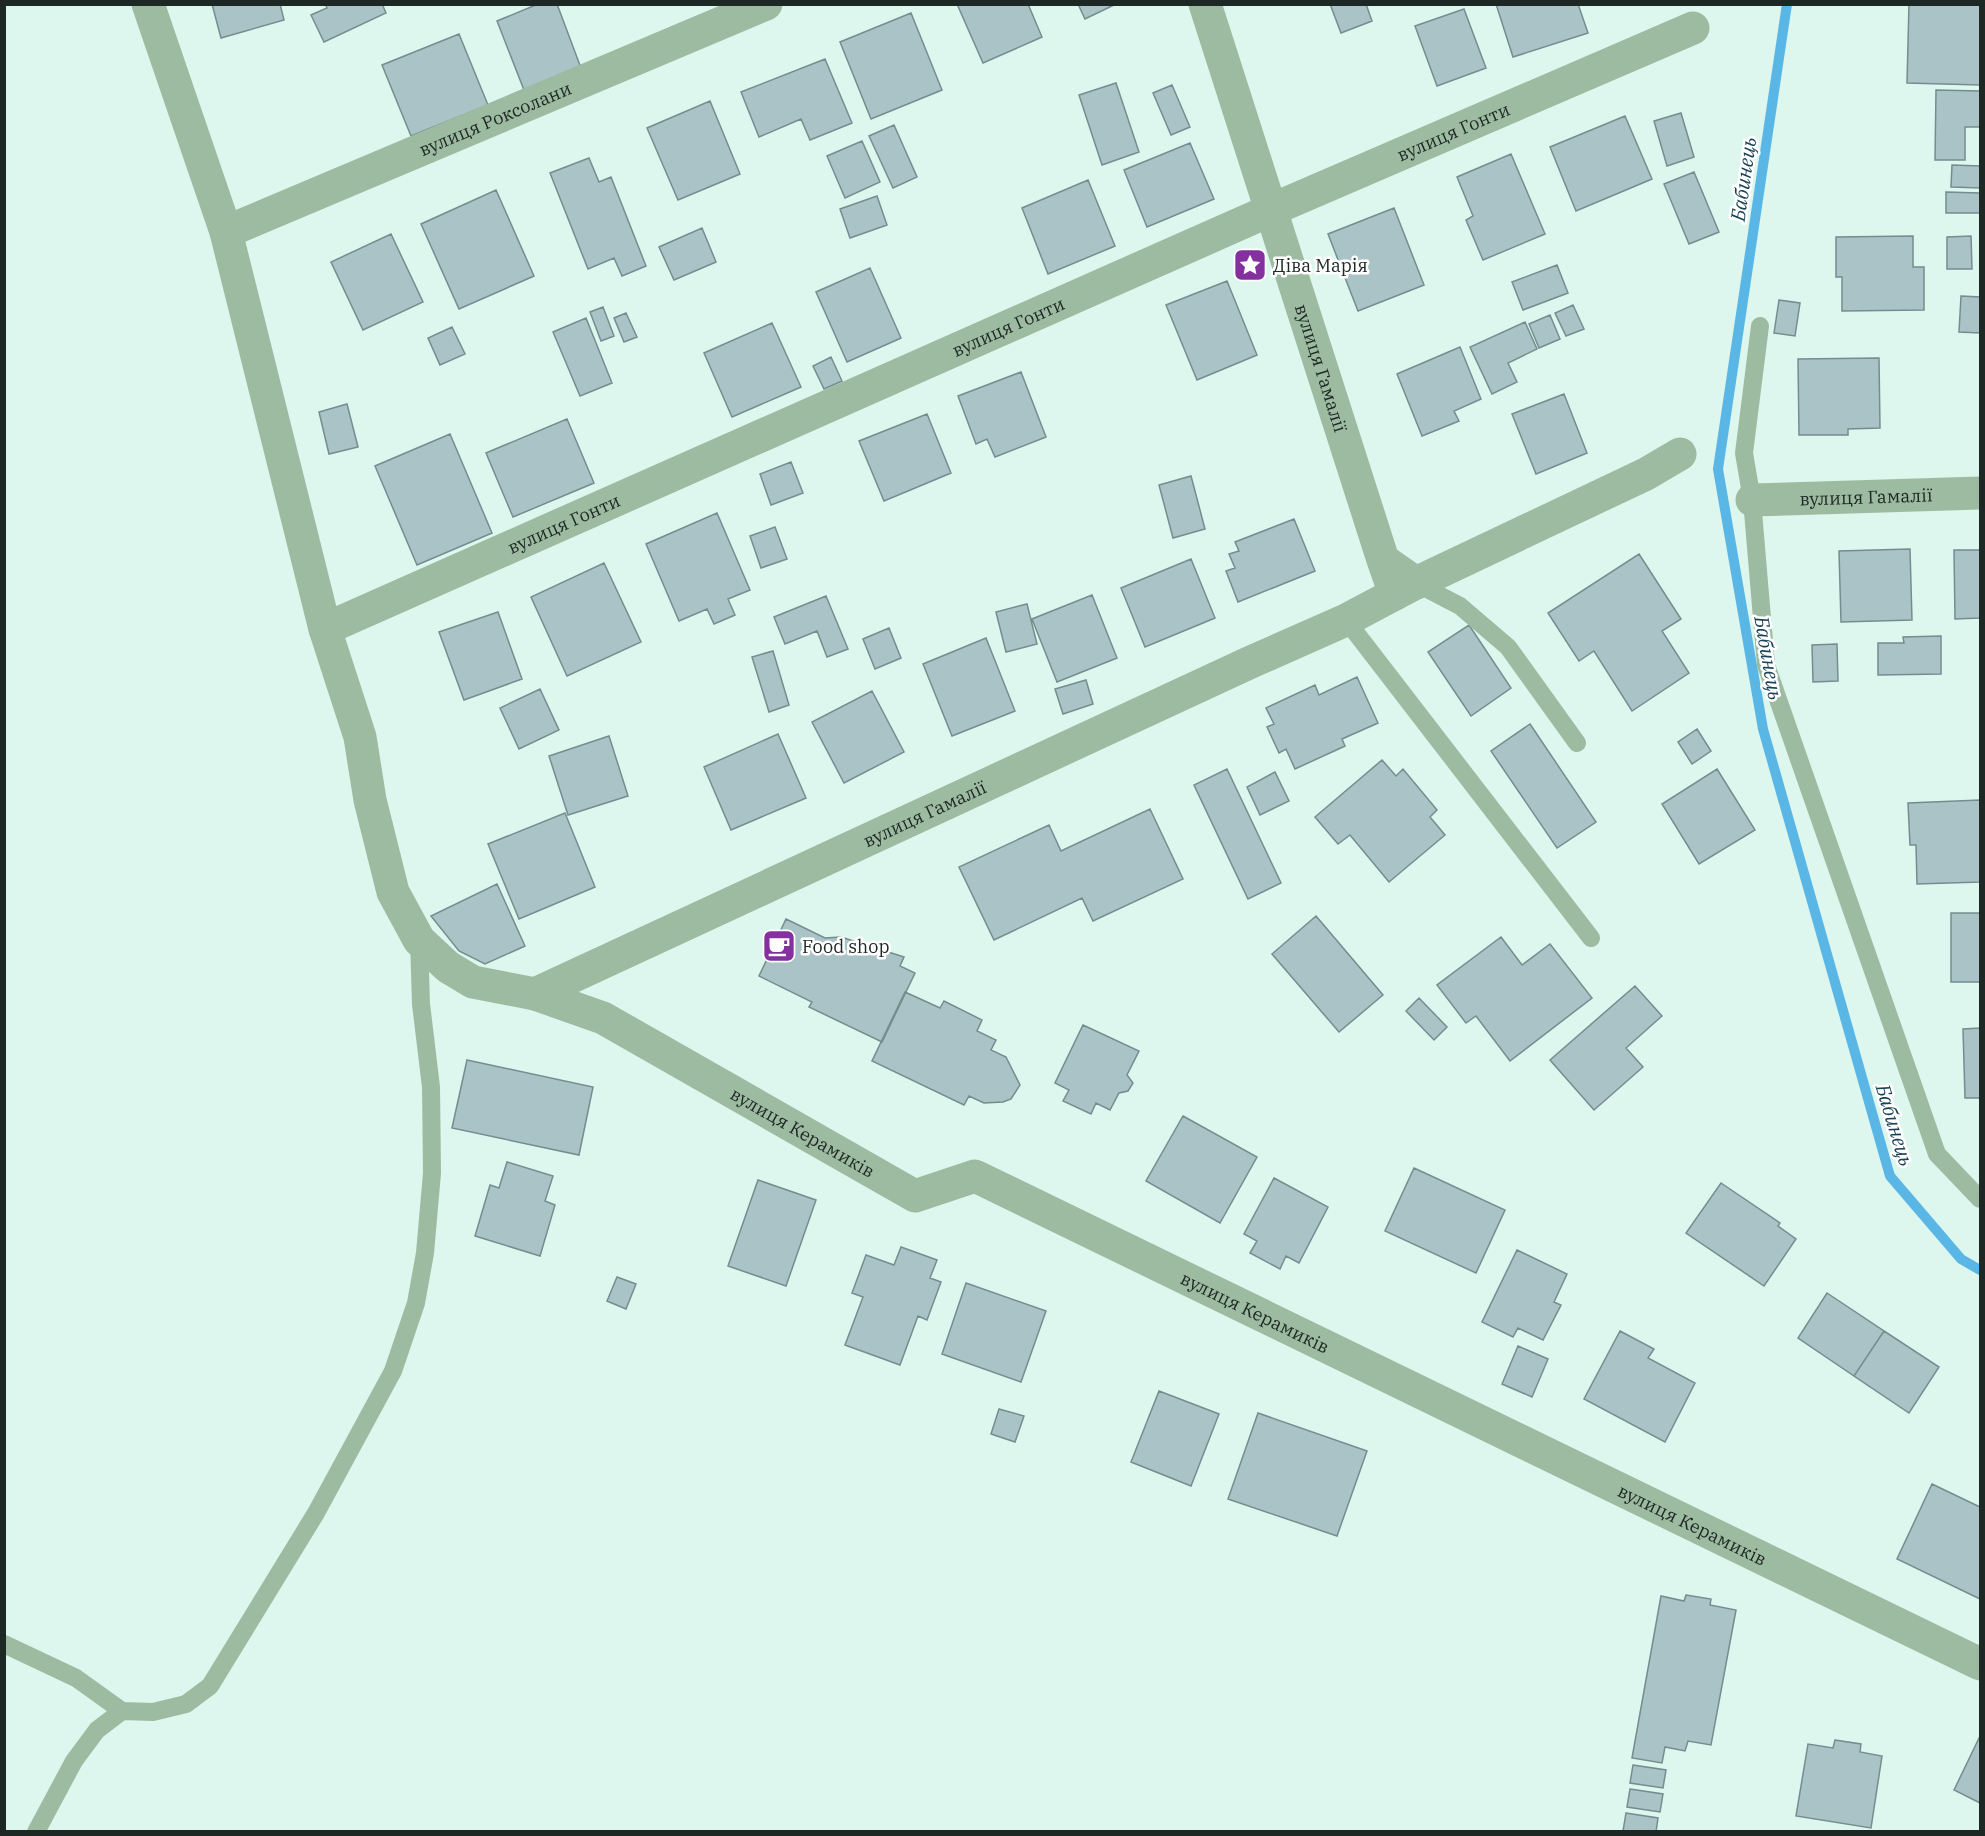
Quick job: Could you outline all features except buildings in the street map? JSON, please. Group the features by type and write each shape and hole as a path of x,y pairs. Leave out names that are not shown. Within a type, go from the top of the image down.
{"street":[{"path":"148,4 226,232 324,629 360,737 370,800 393,892 419,940 448,968 473,982 534,994"},
{"name":"вулиця Роксолани","path":"226,232 766,4"},
{"name":"вулиця Гамалії","path":"1205,4 1383,560 1406,589"},
{"name":"вулиця Гонти","path":"324,629 1271,210 1693,28"},
{"name":"вулиця Гамалії","path":"534,994 1346,620 1646,474 1680,454"},
{"name":"вулиця Гамалії","path":"1752,500 1980,493"},
{"name":"вулиця Керамиків","path":"534,994 603,1018 915,1196 975,1176 1980,1664"}],"lane":[{"path":"1760,326 1744,453 1752,500 1766,665 1937,1154 1980,1198"},
{"path":"1406,589 1460,606 1509,647 1577,743"},
{"path":"1346,620 1591,939"},
{"path":"4,1644 76,1678 122,1711 153,1712 186,1704 210,1686 316,1513 393,1371 418,1293 425,1253 432,1173 431,1087 421,1004 419,940"},
{"path":"36,1832 74,1761 97,1730 122,1711"}],"waterway":[{"name":"Бабинець","path":"1787,4 1718,469 1763,729 1890,1176 1961,1259 1980,1270"}],"place":[{"name":"Діва Марія","path":"1250,265"},
{"name":"Food shop","path":"779,946"}]}
